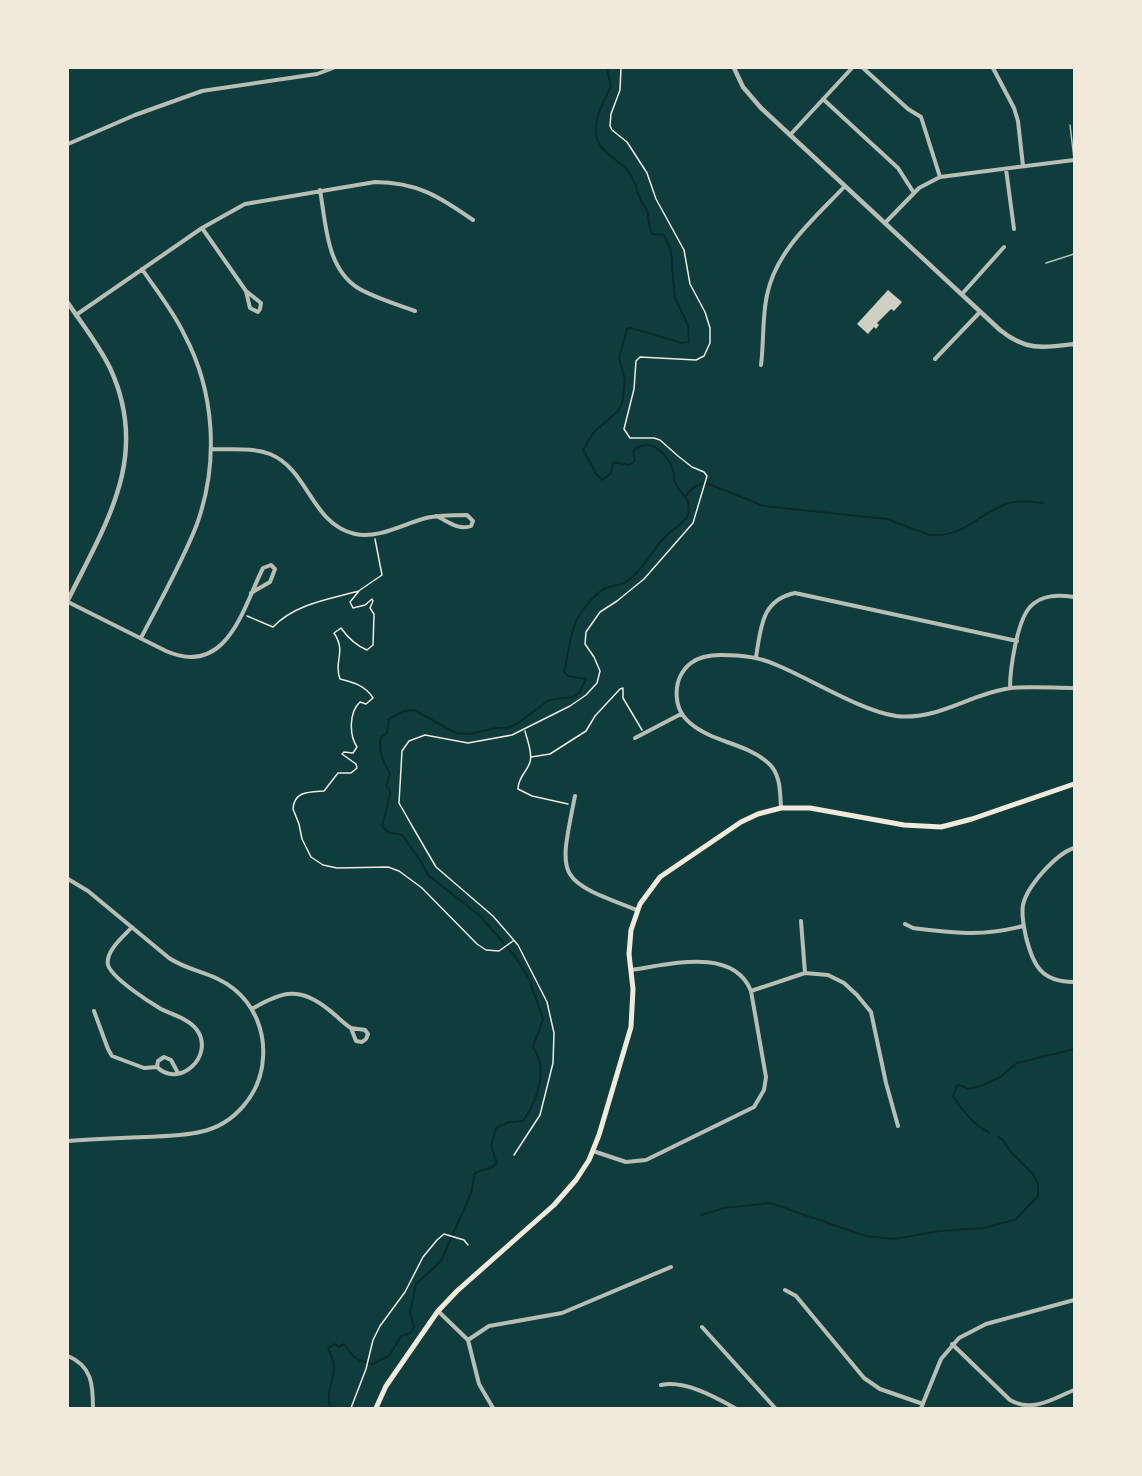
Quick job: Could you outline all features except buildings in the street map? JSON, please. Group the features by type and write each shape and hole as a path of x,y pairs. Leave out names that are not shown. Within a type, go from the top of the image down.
{"main road":[{"path":"376,1408 386,1386 438,1311 457,1291 567,1192 593,1151 631,1027 633,989 629,941 637,910 655,882 672,868 751,817 781,808 810,808 904,825 941,826 972,819 1074,783"}],"street":[{"path":"68,144 135,115 202,92 317,74 333,68"},
{"path":"734,68 749,95 1009,337 1027,346 1044,348 1074,344"},
{"path":"790,135 852,68"},
{"path":"863,68 908,109 921,117 939,177"},
{"path":"993,68 1016,114 1023,166"},
{"path":"823,99 898,168 914,193"},
{"path":"885,223 914,193 939,177 1074,160"},
{"path":"1006,169 1014,229"},
{"path":"76,315 202,228 245,204 375,182 408,184 443,200 473,220"},
{"path":"761,365 765,305 774,273 793,242 845,186"},
{"path":"321,190 330,246 340,269 356,287 415,311"},
{"path":"202,228 246,291 250,308 258,312 261,303 246,291"},
{"path":"962,294 1004,247"},
{"path":"141,638 197,523 206,490 211,449 207,400 194,354 174,317 142,269"},
{"path":"68,303 104,357 118,388 124,414 126,452 123,476 115,504 68,601 174,655 198,657 219,648 233,631 242,614 251,593 263,568 271,565 274,569 270,582 251,593"},
{"path":"935,359 980,312"},
{"path":"211,449 261,451 279,459 296,475 328,520 356,534 375,534 436,516 467,515 473,521 471,526 466,528 457,527 436,516"},
{"path":"756,657 762,623 768,610 777,600 795,593 1017,641"},
{"path":"1010,688 1017,641 1023,620 1030,607 1048,596 1074,597"},
{"path":"781,808 777,775 768,762 697,728 681,714 677,703 677,690 684,672 691,664 710,655 756,657 871,708 894,715 927,715 1010,688 1074,688"},
{"path":"635,738 681,714"},
{"path":"575,796 565,848 565,863 569,875 583,888 637,910"},
{"path":"1074,848 1051,864 1031,886 1023,903 1023,926 1031,956 1038,968 1051,978 1065,982 1074,981"},
{"path":"68,879 88,891 175,962 211,975 228,984 243,997 252,1009 260,1028 264,1051 259,1079 250,1098 232,1117 215,1127 192,1133 68,1141"},
{"path":"801,921 805,973"},
{"path":"905,924 913,928 981,934 998,933 1023,926"},
{"path":"94,1011 112,1056 144,1068 157,1067 164,1072 178,1073 190,1069 200,1056 201,1042 197,1030 148,1001 115,975 108,964 109,954 132,927"},
{"path":"593,1151 626,1162 646,1160 754,1107 764,1090 766,1077 751,991 747,981 738,972 727,965 715,962 631,970"},
{"path":"751,991 805,973 828,975 844,983 871,1012 898,1126"},
{"path":"252,1009 276,996 290,993 300,994 317,1000 351,1028 356,1041 366,1040 368,1034 365,1030 351,1028"},
{"path":"157,1067 161,1058 169,1058 178,1073"},
{"path":"468,1340 489,1326 562,1313 671,1267"},
{"path":"785,1290 795,1296 864,1378 879,1389 922,1406 938,1365 952,1344 967,1332 986,1324 1074,1300"},
{"path":"438,1311 468,1340 479,1384 493,1408"},
{"path":"702,1327 775,1408"},
{"path":"952,1344 1010,1400 1021,1406 1033,1406 1074,1390"},
{"path":"68,1356 78,1361 89,1374 93,1385 93,1408"},
{"path":"661,1385 678,1385 695,1390 735,1408"}],"lane":[{"path":"1070,125 1074,160"},
{"path":"1046,263 1074,254"}],"path":[{"path":"514,1155 540,1115 553,1063 555,1044 547,1002 530,964 514,940 493,916 436,867 399,803 400,758 409,741 425,735 468,743 512,735 570,706 585,695 597,682 600,671 585,644 586,632 600,612 633,589 668,553 693,523 704,492 707,476 704,472 692,467 660,440 630,438 624,429 634,389 636,361 640,357 696,360 704,356 710,343 710,328 705,312 690,284 684,250 656,199 647,173 627,142 610,126 611,114 620,90 621,68"},
{"path":"375,534 382,575 359,591 350,602 353,608 365,605 372,599 370,608 374,614 373,645 367,650 353,643 340,628 334,633 339,639 341,654 337,668 340,679 363,687 373,698 366,704 360,702 352,713 352,739 357,747 353,753 344,752 342,754 356,764 354,771 338,773 324,791 305,792 294,802 293,809 306,851 323,865 337,868 388,867 399,871 422,888 483,949 495,951 504,948 514,940"},
{"path":"242,614 273,627 286,615 296,610 359,591"},
{"path":"531,757 550,754 586,731 595,716 623,688 623,698 644,733"},
{"path":"524,730 531,757 518,783 519,791 573,806"},
{"path":"351,1408 380,1326 405,1292 423,1257 436,1240 444,1234 459,1238 468,1245"}],"waterway":[{"path":"330,1408 329,1392 334,1365 328,1348 335,1344 338,1347 344,1344 353,1356 372,1364 389,1356 401,1336 411,1333 414,1326 410,1312 416,1284 441,1261 472,1191 474,1174 497,1163 491,1146 496,1128 509,1122 523,1121 537,1095 541,1075 538,1056 533,1047 543,1019 529,979 515,956 480,916 428,875 402,835 388,832 382,826 388,804 390,791 386,786 390,774 381,752 381,737 387,733 389,719 404,711 414,710 456,733 469,734 507,728 518,723 549,700 573,697 579,693 586,679 568,676 564,672 573,630 580,614 602,590 620,585 636,574 664,538 688,516 687,499 677,487 672,466 658,449 646,445 639,447 633,451 635,461 629,465 614,462 610,474 602,480 583,450 593,433 618,411 622,404 625,380 619,358 627,329 631,328 682,343 689,342 688,325 675,298 671,251 664,235 652,234 647,209 641,201 632,177 605,151 596,136 597,119 611,86 607,68"},
{"path":"686,496 696,486 709,484 764,506 887,519 930,535 953,533 1006,504 1043,503"},
{"path":"990,1133 974,1122 953,1096 957,1085 968,1089 981,1086 1000,1077 1017,1063 1074,1049"},
{"path":"701,1215 724,1208 770,1203 866,1236 894,1239 940,1231 984,1228 1016,1219 1038,1196 1038,1184 1033,1174 998,1137"}]}
